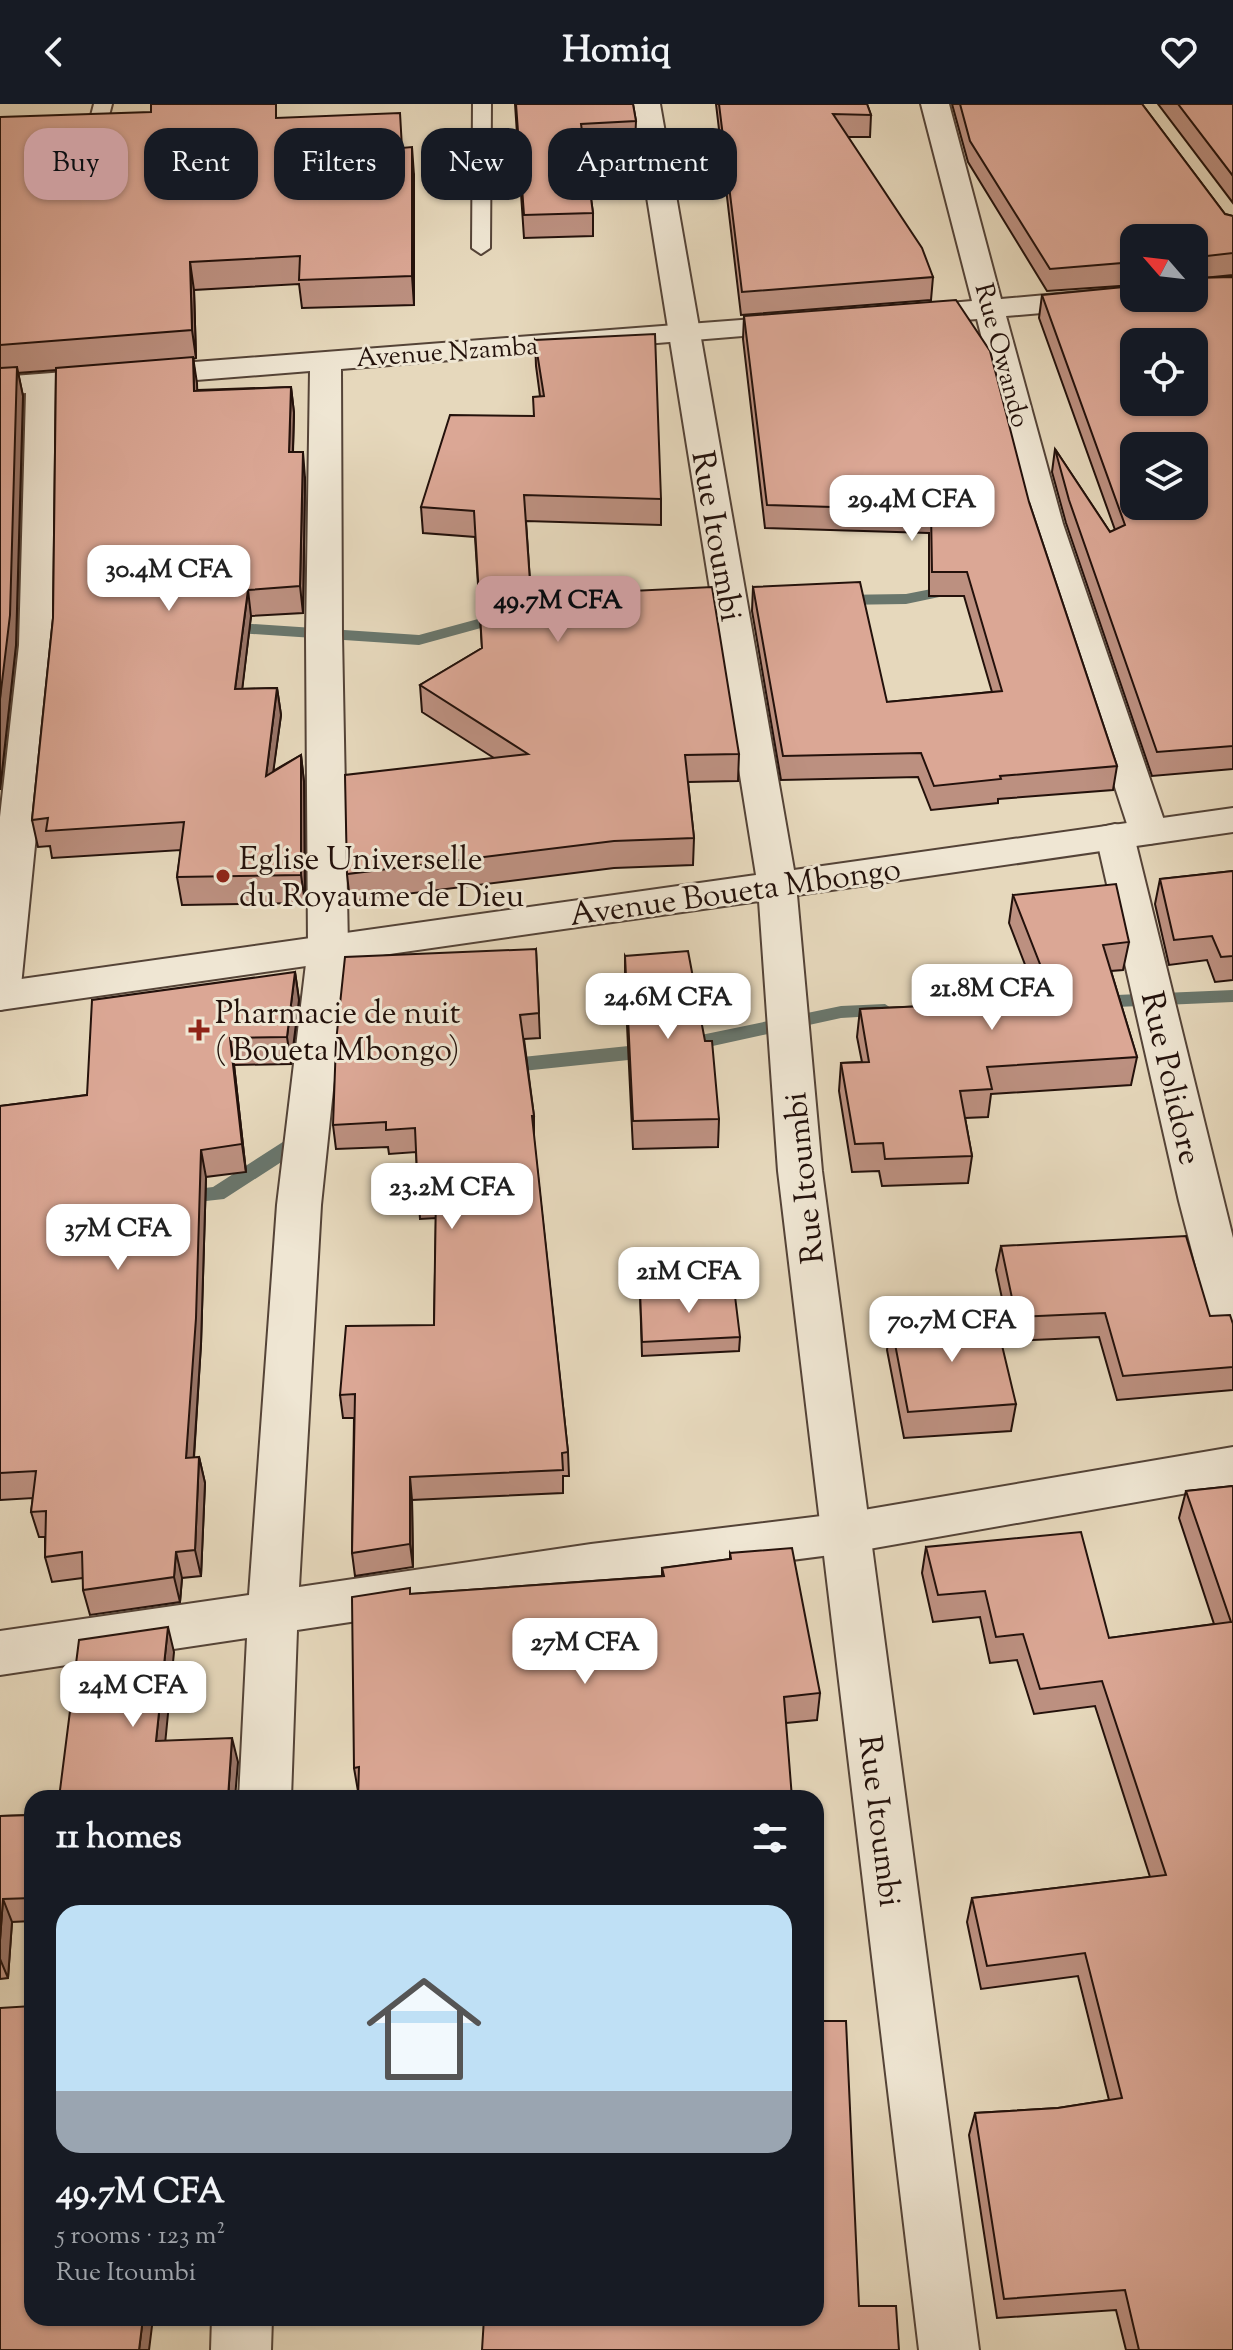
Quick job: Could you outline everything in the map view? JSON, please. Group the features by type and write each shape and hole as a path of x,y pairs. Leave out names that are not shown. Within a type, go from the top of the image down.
{"street":[{"name":"Rue Itoumbi","path":"646,104 777,886 800,1171 949,2350"},
{"name":"Rue Owando","path":"935,104 1132,834"},
{"path":"883,317 1120,297"},
{"name":"Avenue Nzamba","path":"0,386 837,321"},
{"path":"265,1790 273,1612 299,1205 328,947 324,635 326,361"},
{"path":"0,996 37,645 42,382"},
{"name":"Avenue Boueta Mbongo","path":"0,996 1233,820"},
{"name":"Rue Polidore","path":"1132,834 1201,1201 1233,1320"},
{"path":"0,1653 591,1565 846,1533 1233,1466"},
{"path":"241,2350 242,2326"}],"lane":[{"path":"97,127 103,104"},
{"path":"481,248 482,104"}],"building":[{"path":"151,104 276,104 276,118 400,113 401,128 274,128 274,200 405,200 405,148 412,147 412,276 299,280 300,256 190,262 192,330 0,345 0,117 151,112"},
{"path":"516,104 633,104 636,121 581,124 582,128 548,128 548,200 591,200 593,213 524,215 523,200 532,200 532,128 518,128"},
{"path":"719,104 867,104 871,115 833,114 922,248 933,277 742,292 731,200 737,200 737,128 722,128"},
{"path":"960,104 1142,104 1225,214 1233,216 1233,253 1208,256 1208,224 1120,224 1120,263 1050,269 970,141"},
{"path":"1178,104 1233,104 1233,176"},
{"path":"1233,277 1233,746 1157,752 1069,500 1055,449 1110,532 1125,525 1123,520 1208,520 1208,432 1120,432 1120,511 1042,295 1120,287 1120,312 1208,312 1208,278"},
{"path":"956,300 990,351 1029,502 1117,766 1000,776 1001,779 934,786 921,753 783,756 753,587 860,582 887,702 1002,691 967,572 932,572 931,510 767,505 744,316"},
{"path":"655,334 661,499 524,495 531,596 712,587 739,754 685,755 694,838 614,841 347,874 345,775 528,754 420,685 482,648 474,511 421,507 450,415 534,416 533,397 544,396 535,340"},
{"path":"193,357 194,391 291,387 289,452 303,452 300,586 248,590 235,689 277,688 266,776 301,755 301,875 177,877 184,822 46,831 48,818 32,820 53,618 56,368"},
{"path":"17,367 10,615 0,699 0,368"},
{"path":"1233,871 1233,956 1221,957 1212,936 1174,940 1160,879"},
{"path":"1116,884 1129,942 1103,945 1137,1057 987,1067 992,1089 960,1091 972,1156 885,1159 883,1143 855,1144 841,1063 869,1062 860,1009 1054,1000 1013,895"},
{"path":"536,949 539,1013 520,1015 534,1116 568,1452 562,1453 563,1470 410,1477 410,1544 352,1553 355,1394 340,1395 346,1326 434,1325 436,1193 418,1195 415,1128 386,1130 386,1122 333,1125 336,1042 345,957"},
{"path":"688,951 705,1041 712,1041 719,1119 633,1121 625,956"},
{"path":"295,972 287,1037 230,1038 242,1144 201,1150 196,1318 186,1458 199,1457 195,1550 176,1552 174,1577 83,1590 82,1552 45,1557 46,1511 31,1512 36,1471 0,1473 0,1106 87,1095 92,1000"},
{"path":"1186,1236 1210,1316 1230,1315 1233,1324 1233,1367 1123,1376 1105,1313 1016,1317 1001,1246"},
{"path":"734,1288 740,1337 642,1342 640,1291"},
{"path":"995,1316 1016,1404 908,1412 891,1323"},
{"path":"1233,1486 1233,2350 1139,2350 1125,2290 1004,2299 975,2113 1058,2108 1122,2098 1085,1953 987,1966 972,1898 1166,1875 1102,1681 1040,1689 1023,1634 996,1637 985,1591 938,1595 926,1547 1081,1532 1109,1638 1231,1622 1186,1491"},
{"path":"792,1548 820,1693 784,1697 791,1790 358,1790 359,1767 354,1768 352,1597 410,1588 410,1594 664,1576 662,1568 731,1559 730,1553"},
{"path":"168,1627 156,1741 232,1738 229,1790 60,1790 79,1640"},
{"path":"24,1815 24,1898 3,1899 0,1940 0,1816"},
{"path":"24,2006 24,2326 142,2326 139,2350 0,2350 0,2008"},
{"path":"824,2021 846,2021 859,2306 896,2306 899,2350 482,2350 484,2326 824,2326"}],"waterway":[{"path":"838,600 906,599 957,589"},
{"path":"224,627 419,640 504,617"},
{"path":"1093,1002 1233,996"},
{"path":"502,1066 667,1049 841,1012 885,1010"},
{"path":"179,1197 217,1194 296,1143 342,1083 355,1081"}],"place":[{"name":"Eglise Universelle du Royaume de Dieu","path":"223,876"},
{"name":"Pharmacie de nuit ( Boueta Mbongo)","path":"199,1030"}]}
